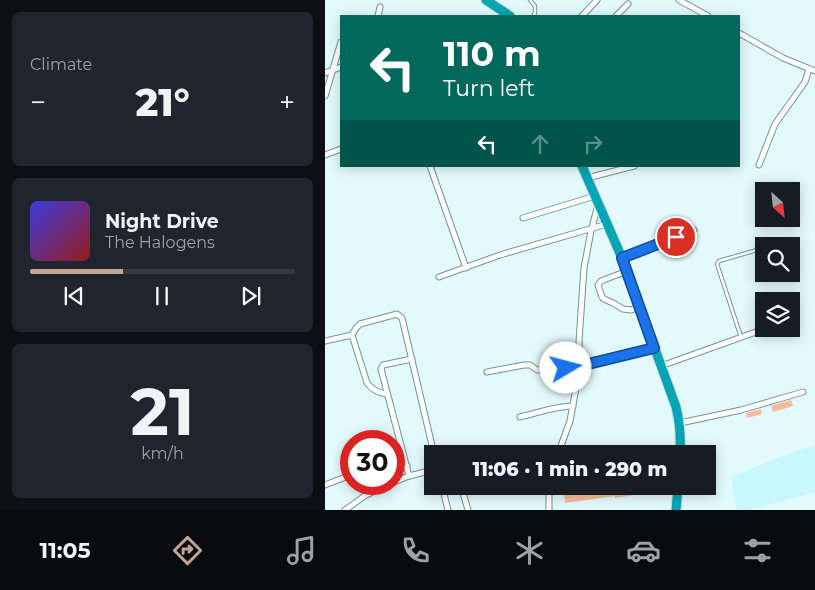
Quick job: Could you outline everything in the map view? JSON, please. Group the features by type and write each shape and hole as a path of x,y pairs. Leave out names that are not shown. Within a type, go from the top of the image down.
{"highway":[{"path":"486,0 508,15"},
{"path":"582,167 622,258 676,407 680,423 681,445"},
{"path":"676,510 677,495"}],"street":[{"path":"583,15 597,0"},
{"path":"679,0 706,15"},
{"path":"617,15 628,4"},
{"path":"378,15 380,7"},
{"path":"740,34 783,58 815,71"},
{"path":"325,96 340,46"},
{"path":"325,73 340,67"},
{"path":"759,165 775,124 805,82 809,69"},
{"path":"325,155 340,148"},
{"path":"430,167 466,268"},
{"path":"586,178 630,167"},
{"path":"523,218 597,200 584,268 579,341 580,366 570,421 561,445"},
{"path":"439,278 500,255 607,224"},
{"path":"622,258 694,230"},
{"path":"627,271 601,281 598,285 602,297 623,309 631,310 639,307"},
{"path":"387,394 379,394 367,383 352,335 355,328 360,324 397,314 402,318 432,445"},
{"path":"661,366 755,332"},
{"path":"325,341 352,335"},
{"path":"487,372 524,365 530,365 537,370 580,366 654,348"},
{"path":"409,476 381,367 411,359"},
{"path":"680,423 741,410 803,392"},
{"path":"520,417 551,408 573,406"},
{"path":"405,478 424,472"},
{"path":"325,485 340,479"},
{"path":"345,510 366,495"},
{"path":"445,495 449,510"},
{"path":"464,495 468,510"},
{"path":"549,495 549,510"}],"lane":[{"path":"530,0 535,6 534,15"},
{"path":"741,337 717,262 755,251"}],"shaded area":[{"path":"815,445 815,492 749,510 737,510 731,477"}],"building":[{"path":"791,400 793,406 773,412 771,406"},
{"path":"761,409 762,414 747,418 746,413"},
{"path":"564,495 633,495 615,498 615,496 565,503"}],"route":[{"path":"566,368 654,348 622,258 676,237"}]}
